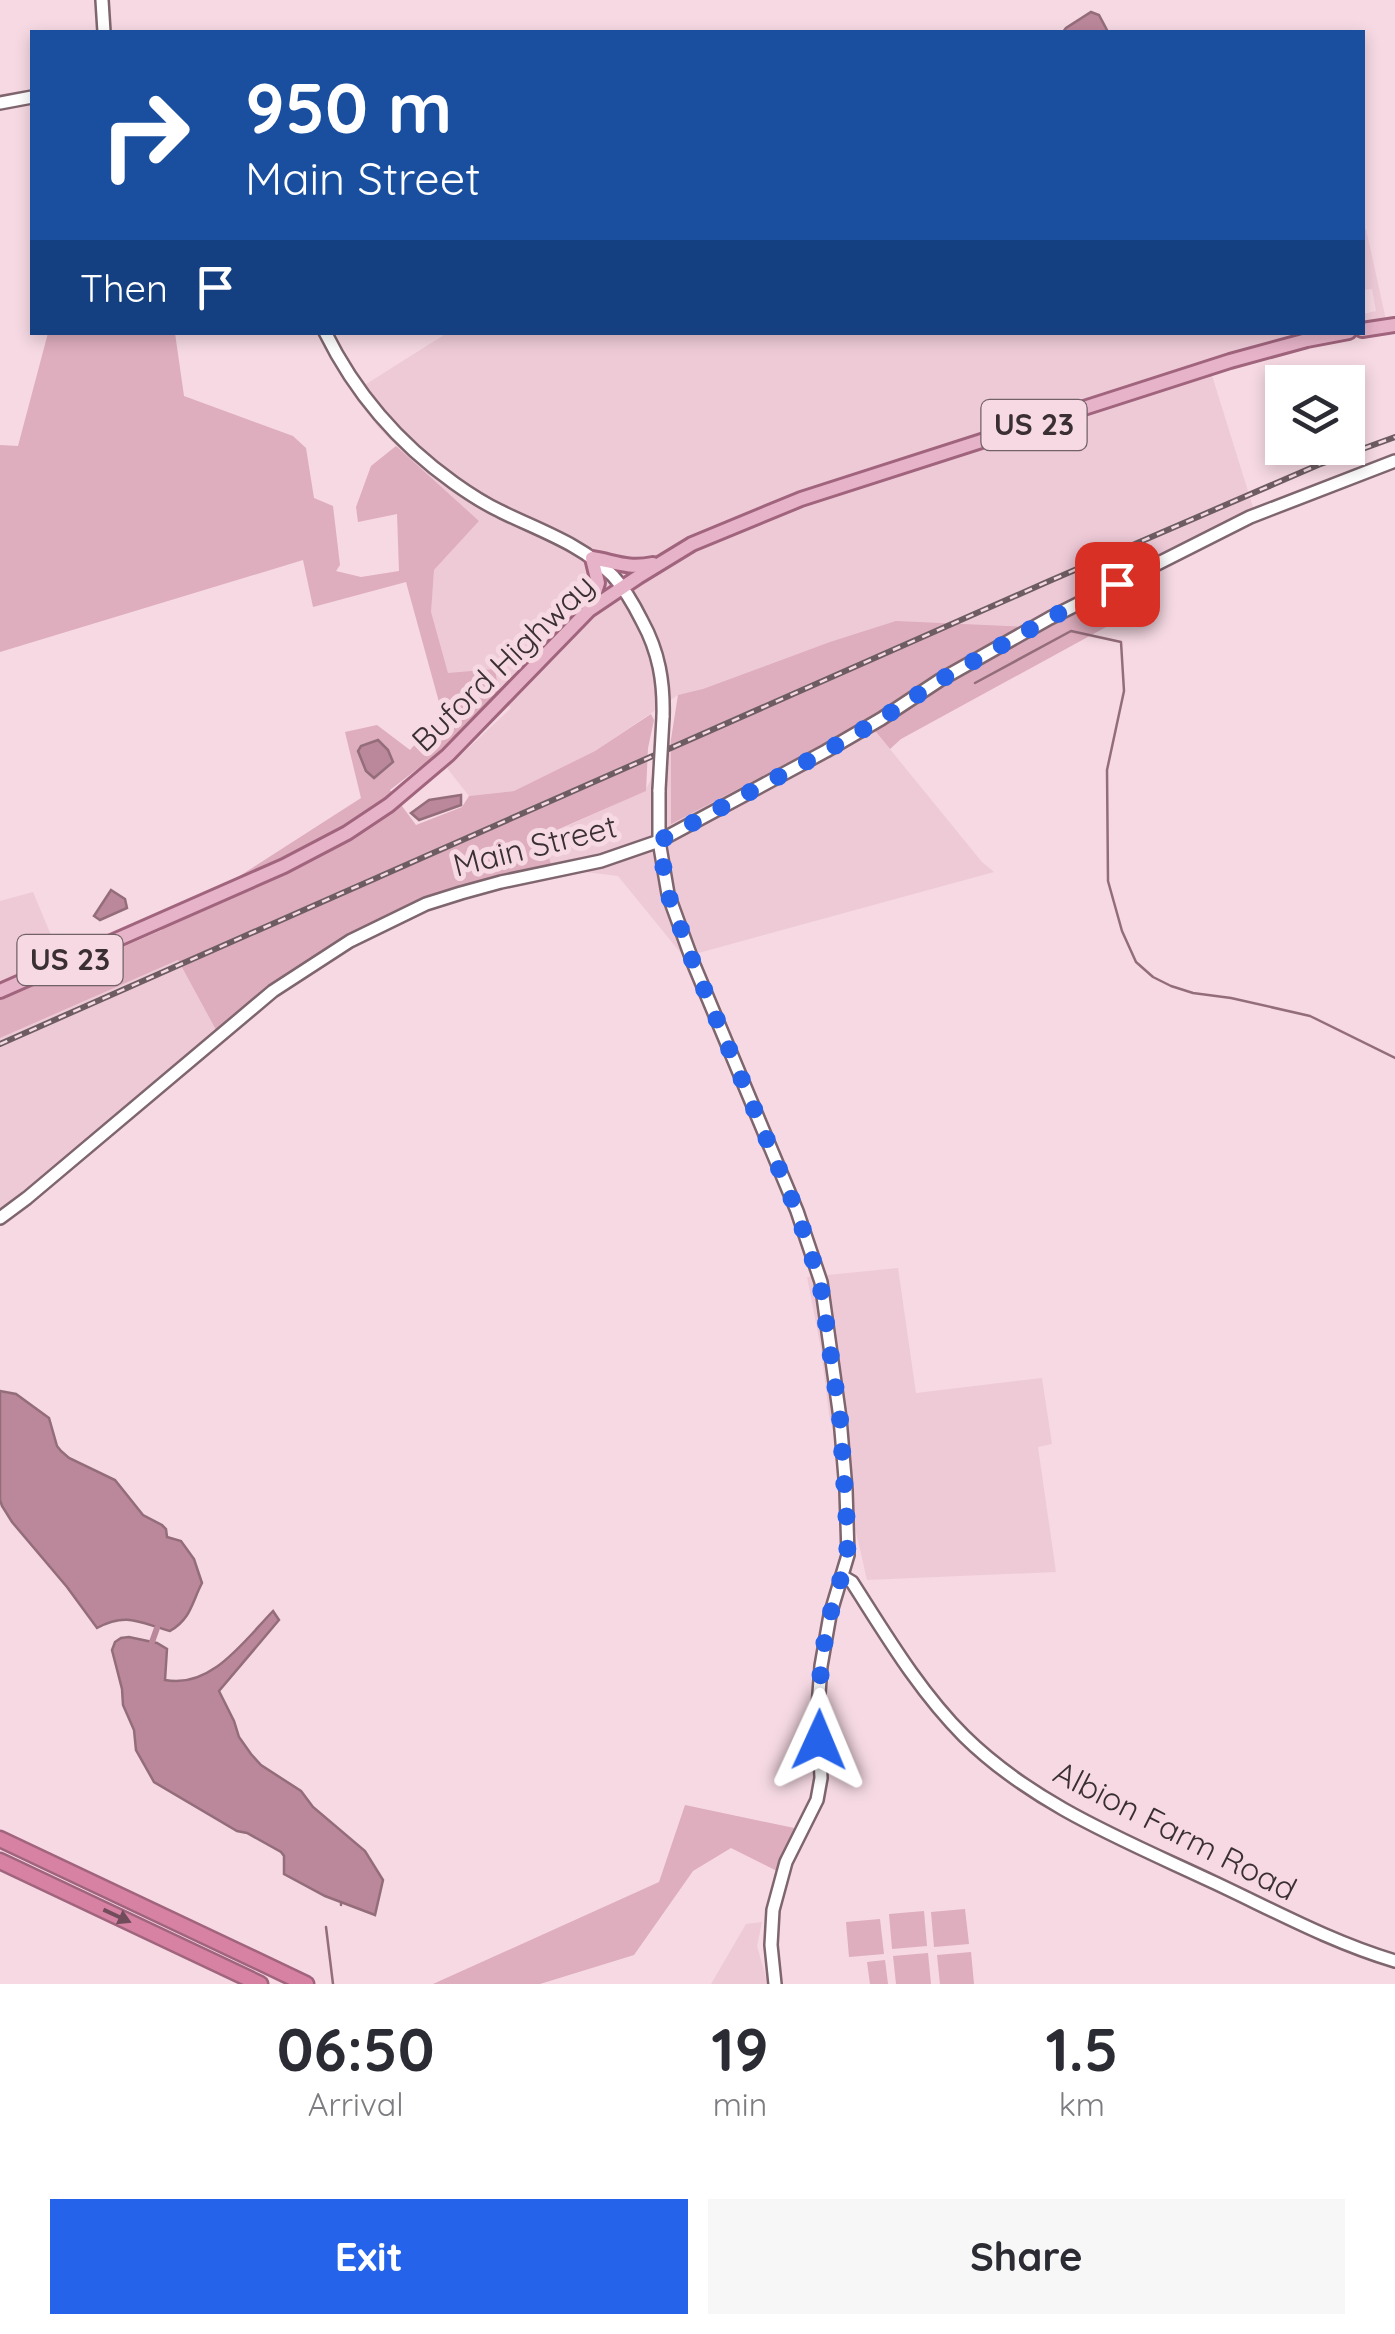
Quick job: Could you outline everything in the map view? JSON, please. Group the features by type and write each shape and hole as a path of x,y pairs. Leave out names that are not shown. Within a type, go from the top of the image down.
{"highway":[{"path":"0,1839 306,1984"},
{"path":"0,1861 260,1984"}],"main road":[{"path":"1365,330 1395,325"},
{"name":"Buford Highway","path":"0,991 284,866 348,833 389,805 448,755 589,610 704,538 796,500 1230,361 1333,335"},
{"path":"589,610 598,583 592,558 636,567 663,562"}],"street":[{"path":"102,0 104,30"},
{"path":"0,103 30,97"},
{"path":"326,335 361,394 390,429 428,463 484,503 592,558 623,588 654,645 664,687 659,841 668,894 797,1212 820,1282 832,1349 845,1478 848,1555 830,1615 821,1666 821,1778 817,1800 786,1862 774,1910 770,1945 775,1984"},
{"name":"Main Street","path":"0,1218 273,991 350,941 426,904 501,882 602,861 659,841 840,743 1050,618 1250,518 1395,461"},
{"name":"Albion Farm Road","path":"842,1576 852,1582 920,1685 963,1735 1013,1778 1099,1829 1284,1917 1395,1961"}],"shaded area":[{"path":"1091,12 1099,15 1107,30 1064,30"},
{"path":"1365,229 1388,329 1365,333 1365,314 1376,311 1372,289 1365,290"},
{"path":"47,335 175,335 184,396 293,436 306,448 314,498 333,506 340,565 336,571 361,577 399,571 397,514 358,522 356,507 371,466 396,446 479,521 434,570 431,612 448,673 495,669 499,695 443,749 390,790 416,825 462,807 469,796 514,791 595,751 651,714 654,720 646,791 543,836 552,868 412,908 278,985 216,1030 178,960 0,1038 0,1000 162,930 162,926 361,798 345,732 377,725 410,750 442,713 406,582 313,607 303,560 0,652 0,445 18,446"},
{"path":"444,335 1351,335 1210,369 1257,520 1028,627 678,695 595,751 514,791 469,796 447,768 511,708 499,695 448,674 430,612 434,570 479,521 414,464 352,393"},
{"path":"1120,585 1128,615 901,739 890,749 867,721 671,824 671,739 678,695 896,621 1028,627"},
{"path":"867,721 994,872 684,957 618,876 552,868 543,837 645,791 671,739 671,823"},
{"path":"378,740 393,762 374,778 366,771 358,751"},
{"path":"461,795 461,805 419,820 411,813 429,800"},
{"path":"111,890 125,899 127,908 100,920 94,916"},
{"path":"33,892 66,971 0,1000 0,901"},
{"path":"178,960 216,1030 0,1216 0,1038"},
{"path":"898,1268 916,1393 1042,1378 1052,1444 1038,1447 1056,1572 867,1580 829,1414 807,1277"},
{"path":"0,1391 16,1394 49,1418 61,1451 115,1480 143,1515 162,1525 167,1537 181,1541 194,1559 202,1583 187,1616 177,1626 170,1631 125,1620 97,1628 12,1522 0,1500"},
{"path":"273,1611 279,1620 219,1691 239,1737 261,1765 301,1791 313,1807 365,1851 383,1880 375,1915 325,1896 284,1874 281,1852 154,1782 136,1750 112,1650 115,1642 129,1637 157,1643 167,1649 165,1680 182,1681 212,1670 225,1660"},
{"path":"685,1805 799,1829 777,1871 731,1848 693,1871 634,1955 540,1984 433,1984 659,1882"},
{"path":"965,1909 969,1944 934,1947 931,1912"},
{"path":"924,1911 927,1946 892,1949 889,1914"},
{"path":"880,1919 884,1954 849,1957 846,1922"},
{"path":"762,1922 757,1946 768,1984 711,1984 746,1924"},
{"path":"971,1952 974,1984 940,1984 937,1955"},
{"path":"928,1953 931,1984 896,1984 893,1956"},
{"path":"885,1960 888,1984 870,1984 867,1962"}],"waterway":[{"path":"975,683 1071,631 1121,642 1124,691 1107,770 1108,881 1122,931 1136,962 1171,986 1310,1016 1395,1058"},
{"path":"152,1642 157,1628"},
{"path":"326,1927 333,1984"}],"railway":[{"path":"0,1044 1047,582 1318,465 1395,437"}],"route":[{"path":"819,1740 821,1666 830,1615 848,1555 840,1418 826,1312 797,1212 668,894 659,841 826,751 940,680 1117,584"}]}
